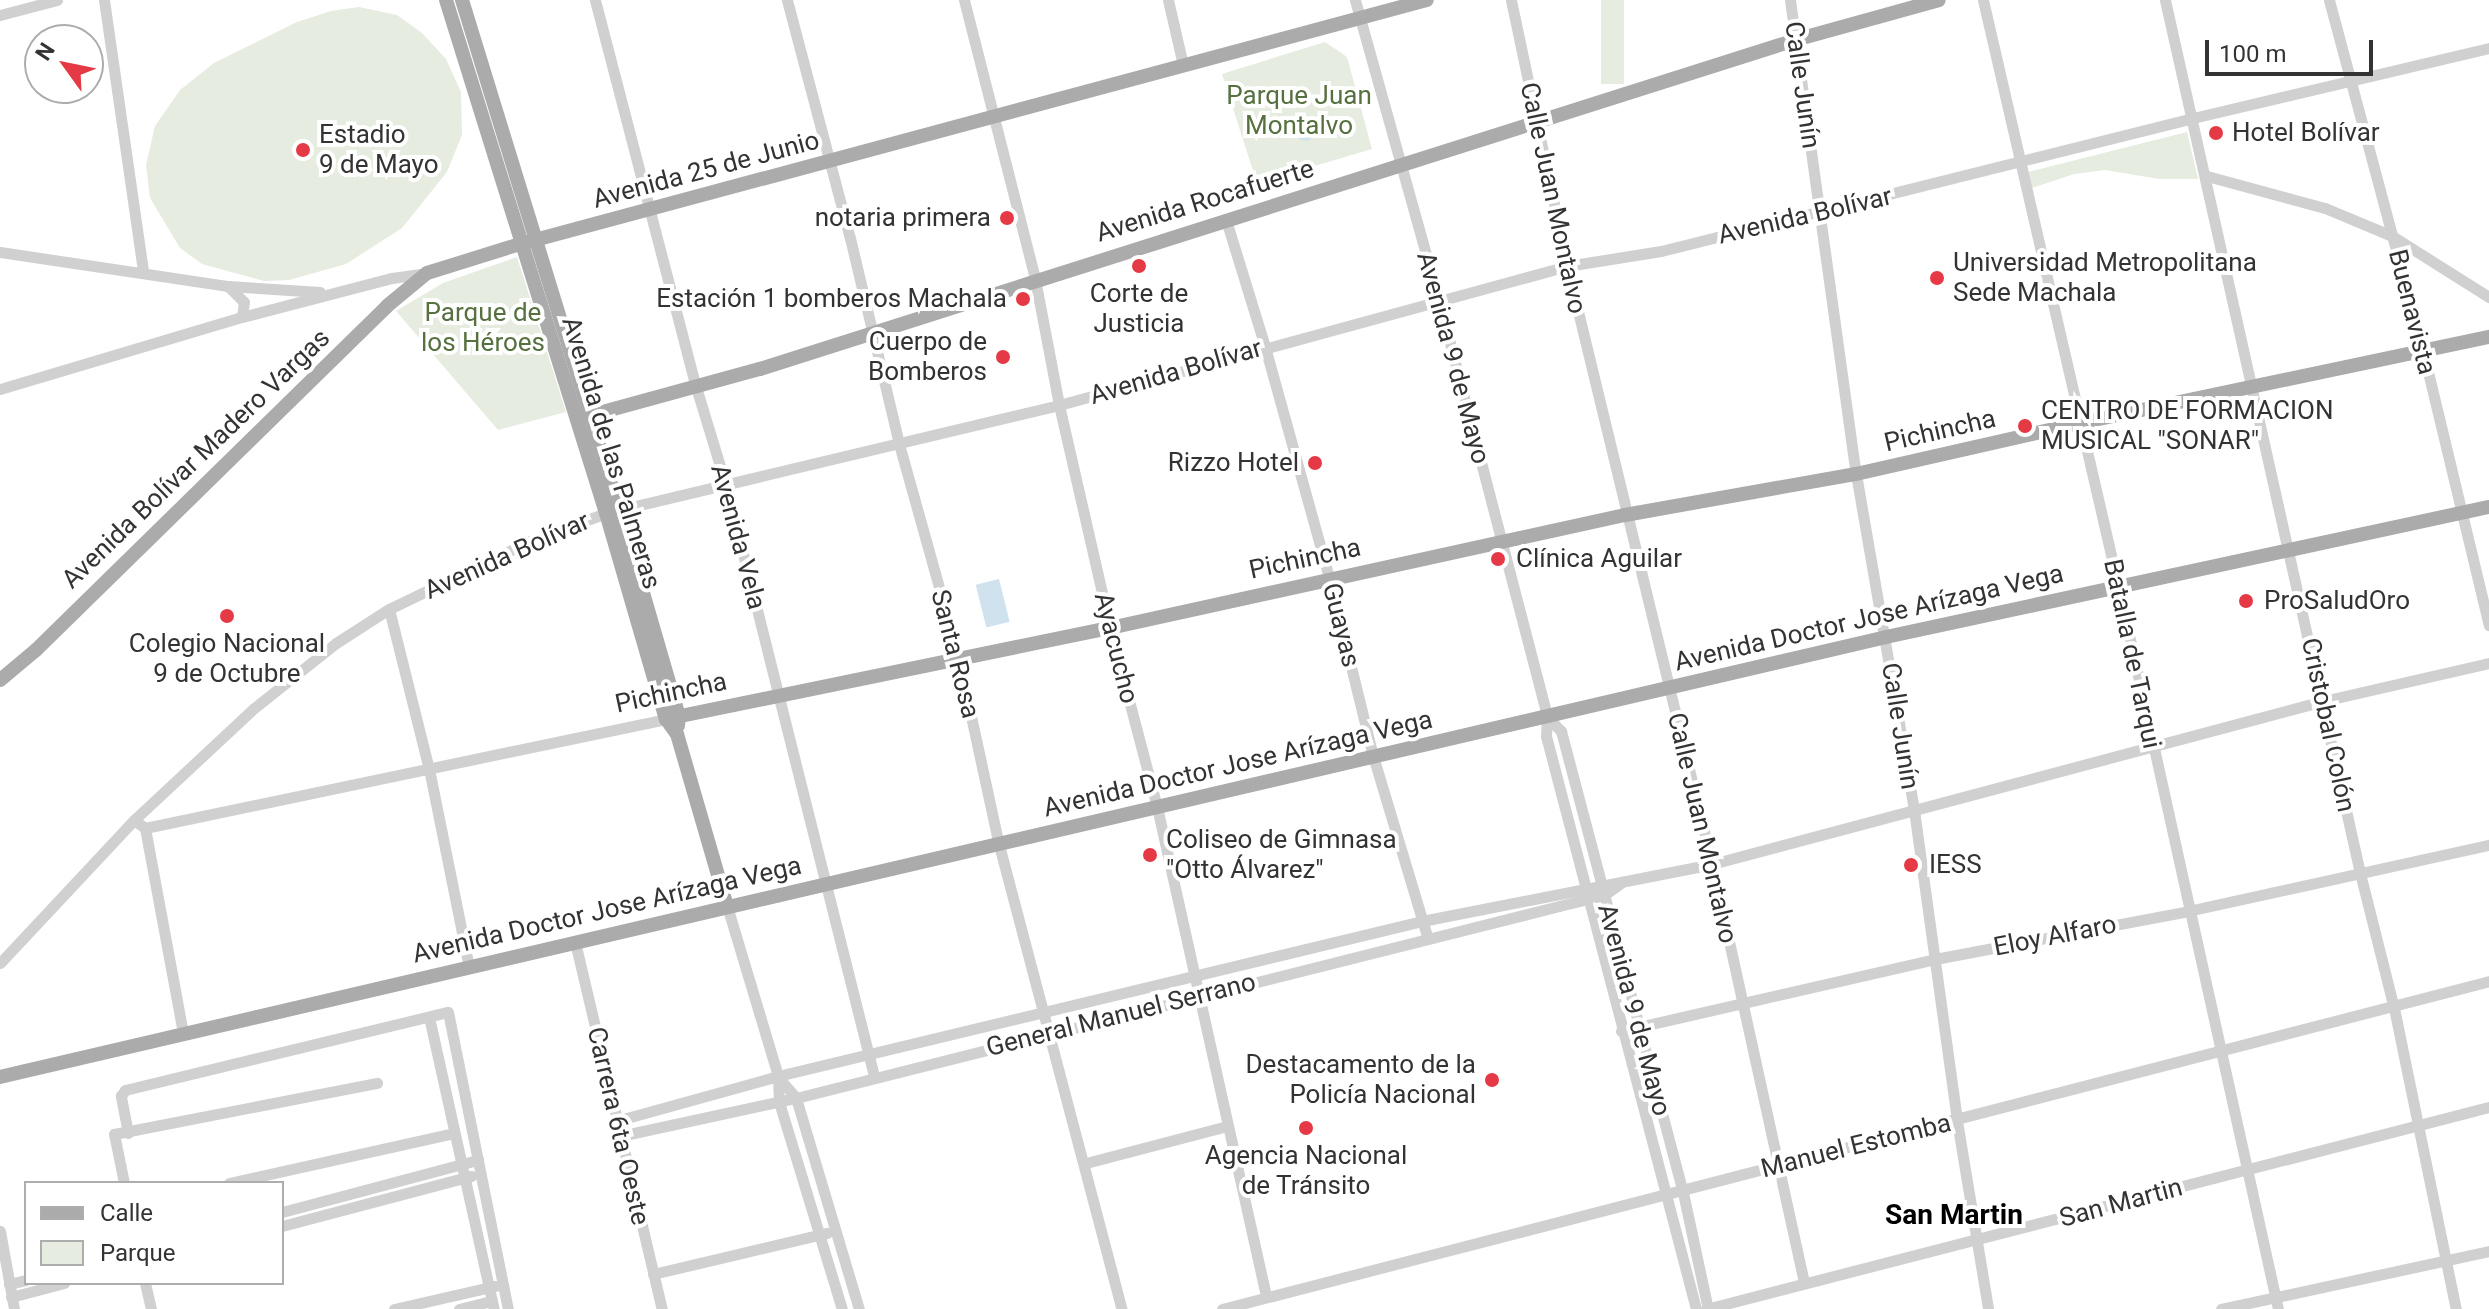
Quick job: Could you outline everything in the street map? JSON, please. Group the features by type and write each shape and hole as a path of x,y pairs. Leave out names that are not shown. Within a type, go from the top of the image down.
{"main road":[{"name":"Avenida de las Palmeras","path":"446,0 520,244 583,417 613,512 727,906"},
{"name":"Avenida de las Palmeras","path":"462,0 537,240 583,417"},
{"name":"Avenida 25 de Junio","path":"427,273 520,244 1427,0"},
{"name":"Avenida Rocafuerte","path":"583,417 696,387 873,333 1035,279 1538,124 1795,40 1939,0"},
{"name":"Avenida Bolívar Madero Vargas","path":"0,680 47,640 387,306 427,273"},
{"name":"Pichincha","path":"672,718 958,656 1110,628 1329,577 1625,515 1856,474 2080,423 2489,337"},
{"name":"Avenida Doctor Jose Arízaga Vega","path":"0,1077 1886,637 2489,507"}],"street":[{"path":"0,15 57,0"},
{"path":"104,0 143,272"},
{"name":"Avenida Vela","path":"595,0 696,387 726,486 828,882 874,1076"},
{"name":"Santa Rosa","path":"787,0 899,444 958,656 999,845 1086,1163 1122,1309"},
{"name":"Ayacucho","path":"964,0 1035,279 1059,405 1110,628 1157,807 1266,1296"},
{"path":"1168,0 1183,65"},
{"name":"Avenida 9 de Mayo","path":"1355,0 1502,542 1547,717 1546,736 1590,892 1621,1031 1696,1309"},
{"name":"Calle Juan Montalvo","path":"1511,0 1567,266 1712,864 1804,1283"},
{"name":"Calle Junín","path":"1790,0 1856,474 1914,810 1957,1121 1988,1309"},
{"name":"Batalla de Tarqui","path":"1983,0 2119,587 2152,749 2278,1309"},
{"name":"Cristobal Colón","path":"2165,0 2207,176 2360,873 2394,1008 2456,1309"},
{"name":"Buenavista","path":"2329,0 2423,351 2489,625"},
{"name":"Avenida Bolívar","path":"0,963 134,820 253,709 336,643 389,609 530,541 613,512 1059,405 1567,266 1661,251 2193,118 2489,48"},
{"path":"2207,176 2325,208 2392,236 2489,297"},
{"name":"Guayas","path":"1226,220 1329,577 1373,756 1428,939"},
{"path":"0,252 228,286 332,293"},
{"name":"Avenida 25 de Junio","path":"0,389 242,317 332,293 427,273"},
{"path":"228,286 244,302 242,317"},
{"path":"389,609 429,769 469,968"},
{"name":"General Manuel Serrano","path":"620,1136 796,1098 1428,939 1620,884 1712,864 2323,701 2489,663"},
{"name":"Avenida 9 de Mayo","path":"1547,717 1561,731 1682,1188 1708,1309"},
{"name":"Pichincha","path":"145,828 672,718"},
{"path":"134,820 145,828 183,1034"},
{"name":"Eloy Alfaro","path":"1621,1031 1935,959 2188,911 2489,845"},
{"name":"General Manuel Serrano","path":"616,1121 778,1076 1422,921 1590,892"},
{"name":"Avenida de las Palmeras","path":"727,906 778,1076 779,1102 842,1309"},
{"name":"Carrera 6ta Oeste","path":"575,942 662,1309"},
{"name":"Manuel Estomba","path":"1222,1309 2489,981"},
{"path":"128,1133 121,1096 125,1090 448,1012 508,1309"},
{"path":"429,1017 493,1305 459,1309"},
{"name":"Avenida de las Palmeras","path":"778,1076 796,1098 859,1309"},
{"path":"124,1181 114,1134 377,1083"},
{"name":"San Martin","path":"1708,1309 1977,1242 2489,1107"},
{"path":"1086,1163 1227,1126"},
{"path":"238,1181 454,1133"},
{"path":"284,1211 478,1160"},
{"path":"284,1225 480,1173"},
{"path":"0,1231 11,1297 56,1285"},
{"path":"653,1274 835,1231"},
{"path":"2221,1309 2489,1251"},
{"path":"394,1309 503,1284"},
{"path":"145,1285 151,1309"}],"green space":[{"path":"1601,0 1624,0 1624,84 1601,84"},
{"name":"Estadio 9 de Mayo","path":"359,7 397,15 422,33 446,59 461,92 462,135 447,172 402,228 346,264 289,280 264,281 202,264 180,248 150,198 146,165 155,126 180,90 214,63 297,22 331,11"},
{"name":"Parque Juan Montalvo","path":"1325,42 1347,57 1372,149 1257,183 1222,74"},
{"path":"2187,132 2198,179 2159,179 2105,170 2074,174 2032,188 2028,172"},
{"name":"Parque de los Héroes","path":"517,257 566,412 498,430 396,311 443,283"}],"water":[{"path":"1305,121 1312,124 1315,131 1312,138 1305,141 1298,138 1295,131 1298,124"},
{"path":"999,579 1010,622 986,627 976,585"}],"place":[{"name":"Hotel Bolívar","path":"2216,133"},
{"name":"Estadio 9 de Mayo","path":"303,150"},
{"name":"notaria primera","path":"1007,218"},
{"name":"Corte de Justicia","path":"1139,266"},
{"name":"Universidad Metropolitana Sede Machala","path":"1937,278"},
{"name":"Estación 1 bomberos Machala","path":"1023,299"},
{"name":"Cuerpo de Bomberos","path":"1003,357"},
{"name":"CENTRO DE FORMACION MUSICAL \"SONAR\"","path":"2025,426"},
{"name":"Rizzo Hotel","path":"1315,463"},
{"name":"Clínica Aguilar","path":"1498,559"},
{"name":"ProSaludOro","path":"2246,601"},
{"name":"Colegio Nacional 9 de Octubre","path":"227,616"},
{"name":"Coliseo de Gimnasa \"Otto Álvarez\"","path":"1150,855"},
{"name":"IESS","path":"1911,865"},
{"name":"Destacamento de la Policía Nacional","path":"1492,1080"},
{"name":"Agencia Nacional de Tránsito","path":"1306,1128"}],"district":[{"name":"San Martin","path":"1954,1215"}]}
